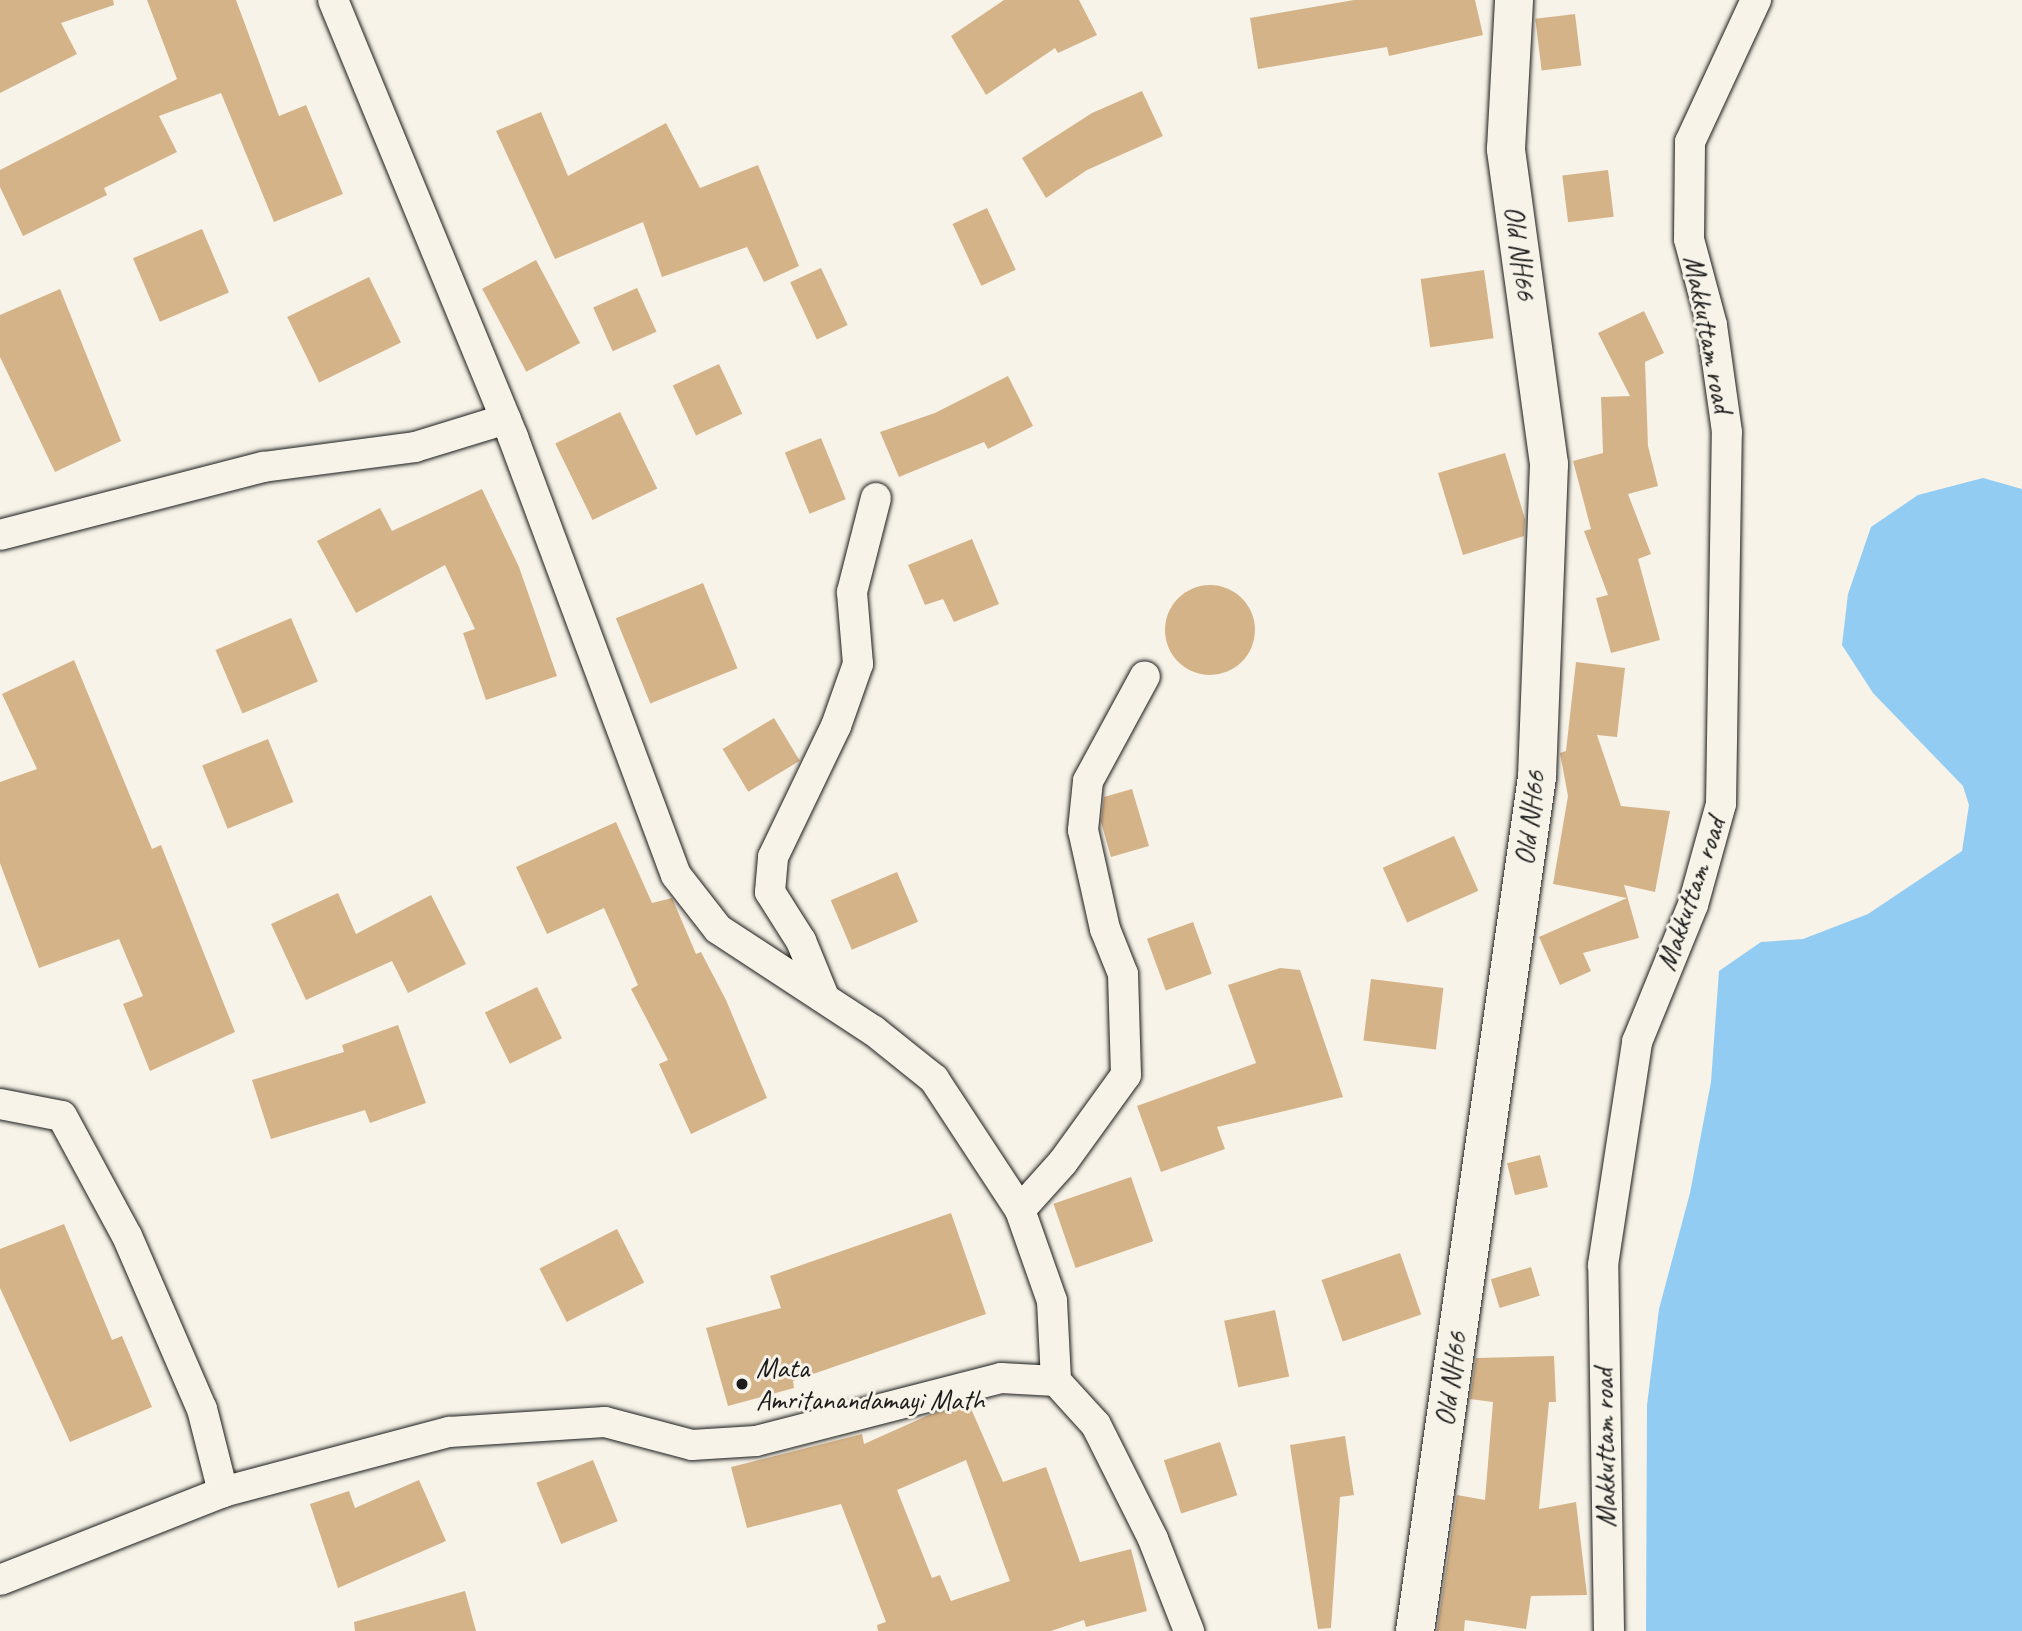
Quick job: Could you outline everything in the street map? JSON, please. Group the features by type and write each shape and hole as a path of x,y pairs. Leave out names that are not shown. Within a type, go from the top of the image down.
{"main road":[{"name":"Old NH66","path":"1415,1631 1537,776 1549,464 1506,149 1514,0"}],"street":[{"path":"333,0 506,419 676,875 718,929 824,998 934,1079 1020,1210 1052,1301 1056,1381 1096,1426 1153,1539 1189,1631"},
{"name":"Makkuttam road","path":"1609,1631 1603,1265 1637,1042 1693,905 1721,804 1727,432 1712,325 1689,239 1690,142 1756,0"},
{"path":"0,535 263,467 415,447 506,419"},
{"path":"824,998 801,941 770,892 773,857 836,726 858,664 852,592 876,498"},
{"path":"1020,1210 1087,1132 1126,1075 1124,974 1105,929 1083,830 1088,781 1145,676"},
{"path":"0,1104 62,1116 127,1236 202,1409 223,1492"},
{"path":"0,1580 223,1492 449,1432 605,1422 692,1445 756,1441 1001,1378 1056,1381"}],"water":[{"path":"1983,478 2022,489 2022,1631 1646,1631 1647,1405 1659,1309 1690,1193 1711,1082 1719,971 1761,942 1803,939 1868,914 1962,851 1969,805 1963,786 1873,693 1842,645 1848,594 1871,527 1918,495"}],"building":[{"path":"0,0 113,0 114,5 61,23 77,54 0,93"},
{"path":"147,0 236,0 279,116 306,105 343,194 274,222 221,93 159,116 177,152 104,188 107,195 23,236 0,187 0,170 177,79"},
{"path":"1004,0 1079,0 1097,35 1058,53 1055,48 986,95 951,36"},
{"path":"1354,0 1475,0 1483,35 1389,56 1387,47 1258,69 1250,18"},
{"path":"1575,14 1581,66 1542,70 1535,19"},
{"path":"1142,91 1163,136 1087,170 1046,198 1022,158 1092,113"},
{"path":"541,112 568,176 666,123 700,188 758,165 799,266 764,282 747,247 662,277 643,222 555,259 496,131"},
{"path":"1608,170 1614,217 1568,222 1562,176"},
{"path":"987,208 1016,270 981,286 953,224"},
{"path":"202,229 229,293 160,322 133,258"},
{"path":"536,260 580,343 526,372 482,289"},
{"path":"821,268 848,325 817,339 790,282"},
{"path":"1484,270 1494,338 1430,347 1421,279"},
{"path":"369,277 401,343 319,383 287,317"},
{"path":"637,288 657,332 613,351 593,308"},
{"path":"60,289 121,441 55,472 0,357 0,315"},
{"path":"1644,311 1664,353 1645,362 1648,446 1658,486 1628,494 1651,554 1638,559 1660,640 1611,653 1596,598 1608,595 1584,531 1591,529 1573,461 1603,453 1601,397 1630,396 1598,333"},
{"path":"719,364 742,414 696,435 673,386"},
{"path":"1008,376 1033,426 988,449 984,442 899,477 880,432 935,413"},
{"path":"620,412 657,488 593,520 555,444"},
{"path":"821,438 846,499 810,514 785,453"},
{"path":"1505,453 1525,519 1524,536 1463,555 1438,473"},
{"path":"482,489 519,567 557,676 486,700 463,633 475,629 445,565 356,613 317,541 380,508 392,531"},
{"path":"972,539 999,604 954,622 943,599 925,605 908,565"},
{"path":"703,583 737,668 650,704 616,618"},
{"path":"1210,585 1227,589 1242,598 1251,613 1255,630 1251,647 1242,662 1227,671 1210,675 1193,671 1178,662 1169,647 1165,630 1169,613 1178,598 1193,589"},
{"path":"291,618 318,682 242,714 216,650"},
{"path":"74,660 152,849 161,845 235,1032 150,1071 123,1004 143,996 119,939 39,968 0,863 0,782 37,769 2,694"},
{"path":"1576,662 1625,668 1617,737 1597,735 1621,806 1670,811 1655,892 1624,885 1639,938 1583,953 1591,971 1560,985 1539,937 1627,898 1553,884 1568,796 1560,753 1566,751"},
{"path":"774,718 800,761 748,792 723,749"},
{"path":"268,739 293,802 228,829 202,766"},
{"path":"1132,789 1149,846 1111,857 1101,822 1104,797"},
{"path":"616,822 652,903 672,898 696,954 701,952 726,1000 767,1098 691,1134 659,1064 668,1060 631,989 638,985 604,908 547,934 516,867"},
{"path":"1454,836 1478,891 1407,923 1383,868"},
{"path":"897,872 918,922 852,950 831,900"},
{"path":"338,893 356,934 431,895 466,964 408,993 392,961 306,1000 271,924"},
{"path":"1193,922 1212,974 1166,990 1147,939"},
{"path":"1280,968 1300,970 1343,1097 1217,1127 1225,1149 1161,1172 1137,1106 1256,1063 1228,985"},
{"path":"1371,979 1443,988 1436,1049 1363,1041"},
{"path":"537,987 562,1038 510,1064 485,1012"},
{"path":"398,1025 426,1103 370,1123 365,1110 271,1139 252,1080 344,1052 342,1045"},
{"path":"1540,1155 1548,1187 1515,1195 1507,1163"},
{"path":"1131,1177 1153,1241 1076,1268 1053,1204"},
{"path":"951,1213 986,1314 793,1381 794,1388 728,1406 706,1328 781,1308 770,1276"},
{"path":"64,1224 112,1340 122,1336 152,1407 70,1442 0,1288 0,1249"},
{"path":"617,1229 644,1282 567,1322 539,1268"},
{"path":"1400,1253 1421,1314 1343,1341 1322,1280"},
{"path":"1531,1267 1540,1296 1500,1308 1491,1279"},
{"path":"1275,1310 1289,1377 1238,1387 1224,1321"},
{"path":"1554,1356 1556,1402 1549,1402 1539,1509 1576,1502 1587,1595 1531,1596 1526,1629 1465,1620 1464,1631 1437,1631 1457,1495 1485,1500 1493,1402 1470,1399 1476,1358"},
{"path":"969,1404 1003,1482 1046,1467 1080,1562 1131,1549 1147,1611 1086,1627 1084,1620 1051,1631 878,1631 877,1625 886,1622 841,1504 747,1528 731,1467 862,1434 864,1444 931,1414","holes":["966,1460 1010,1581 951,1601 940,1575 932,1578 897,1490"]},
{"path":"1345,1436 1354,1495 1340,1497 1331,1628 1318,1629 1290,1445"},
{"path":"1220,1442 1237,1495 1181,1513 1164,1460"},
{"path":"593,1460 618,1521 561,1544 536,1483"},
{"path":"419,1480 446,1541 338,1588 310,1504 349,1491 355,1508"},
{"path":"465,1591 476,1631 355,1631 354,1622"}],"place":[{"name":"Mata Amritanandamayi Math","path":"742,1384"}]}
